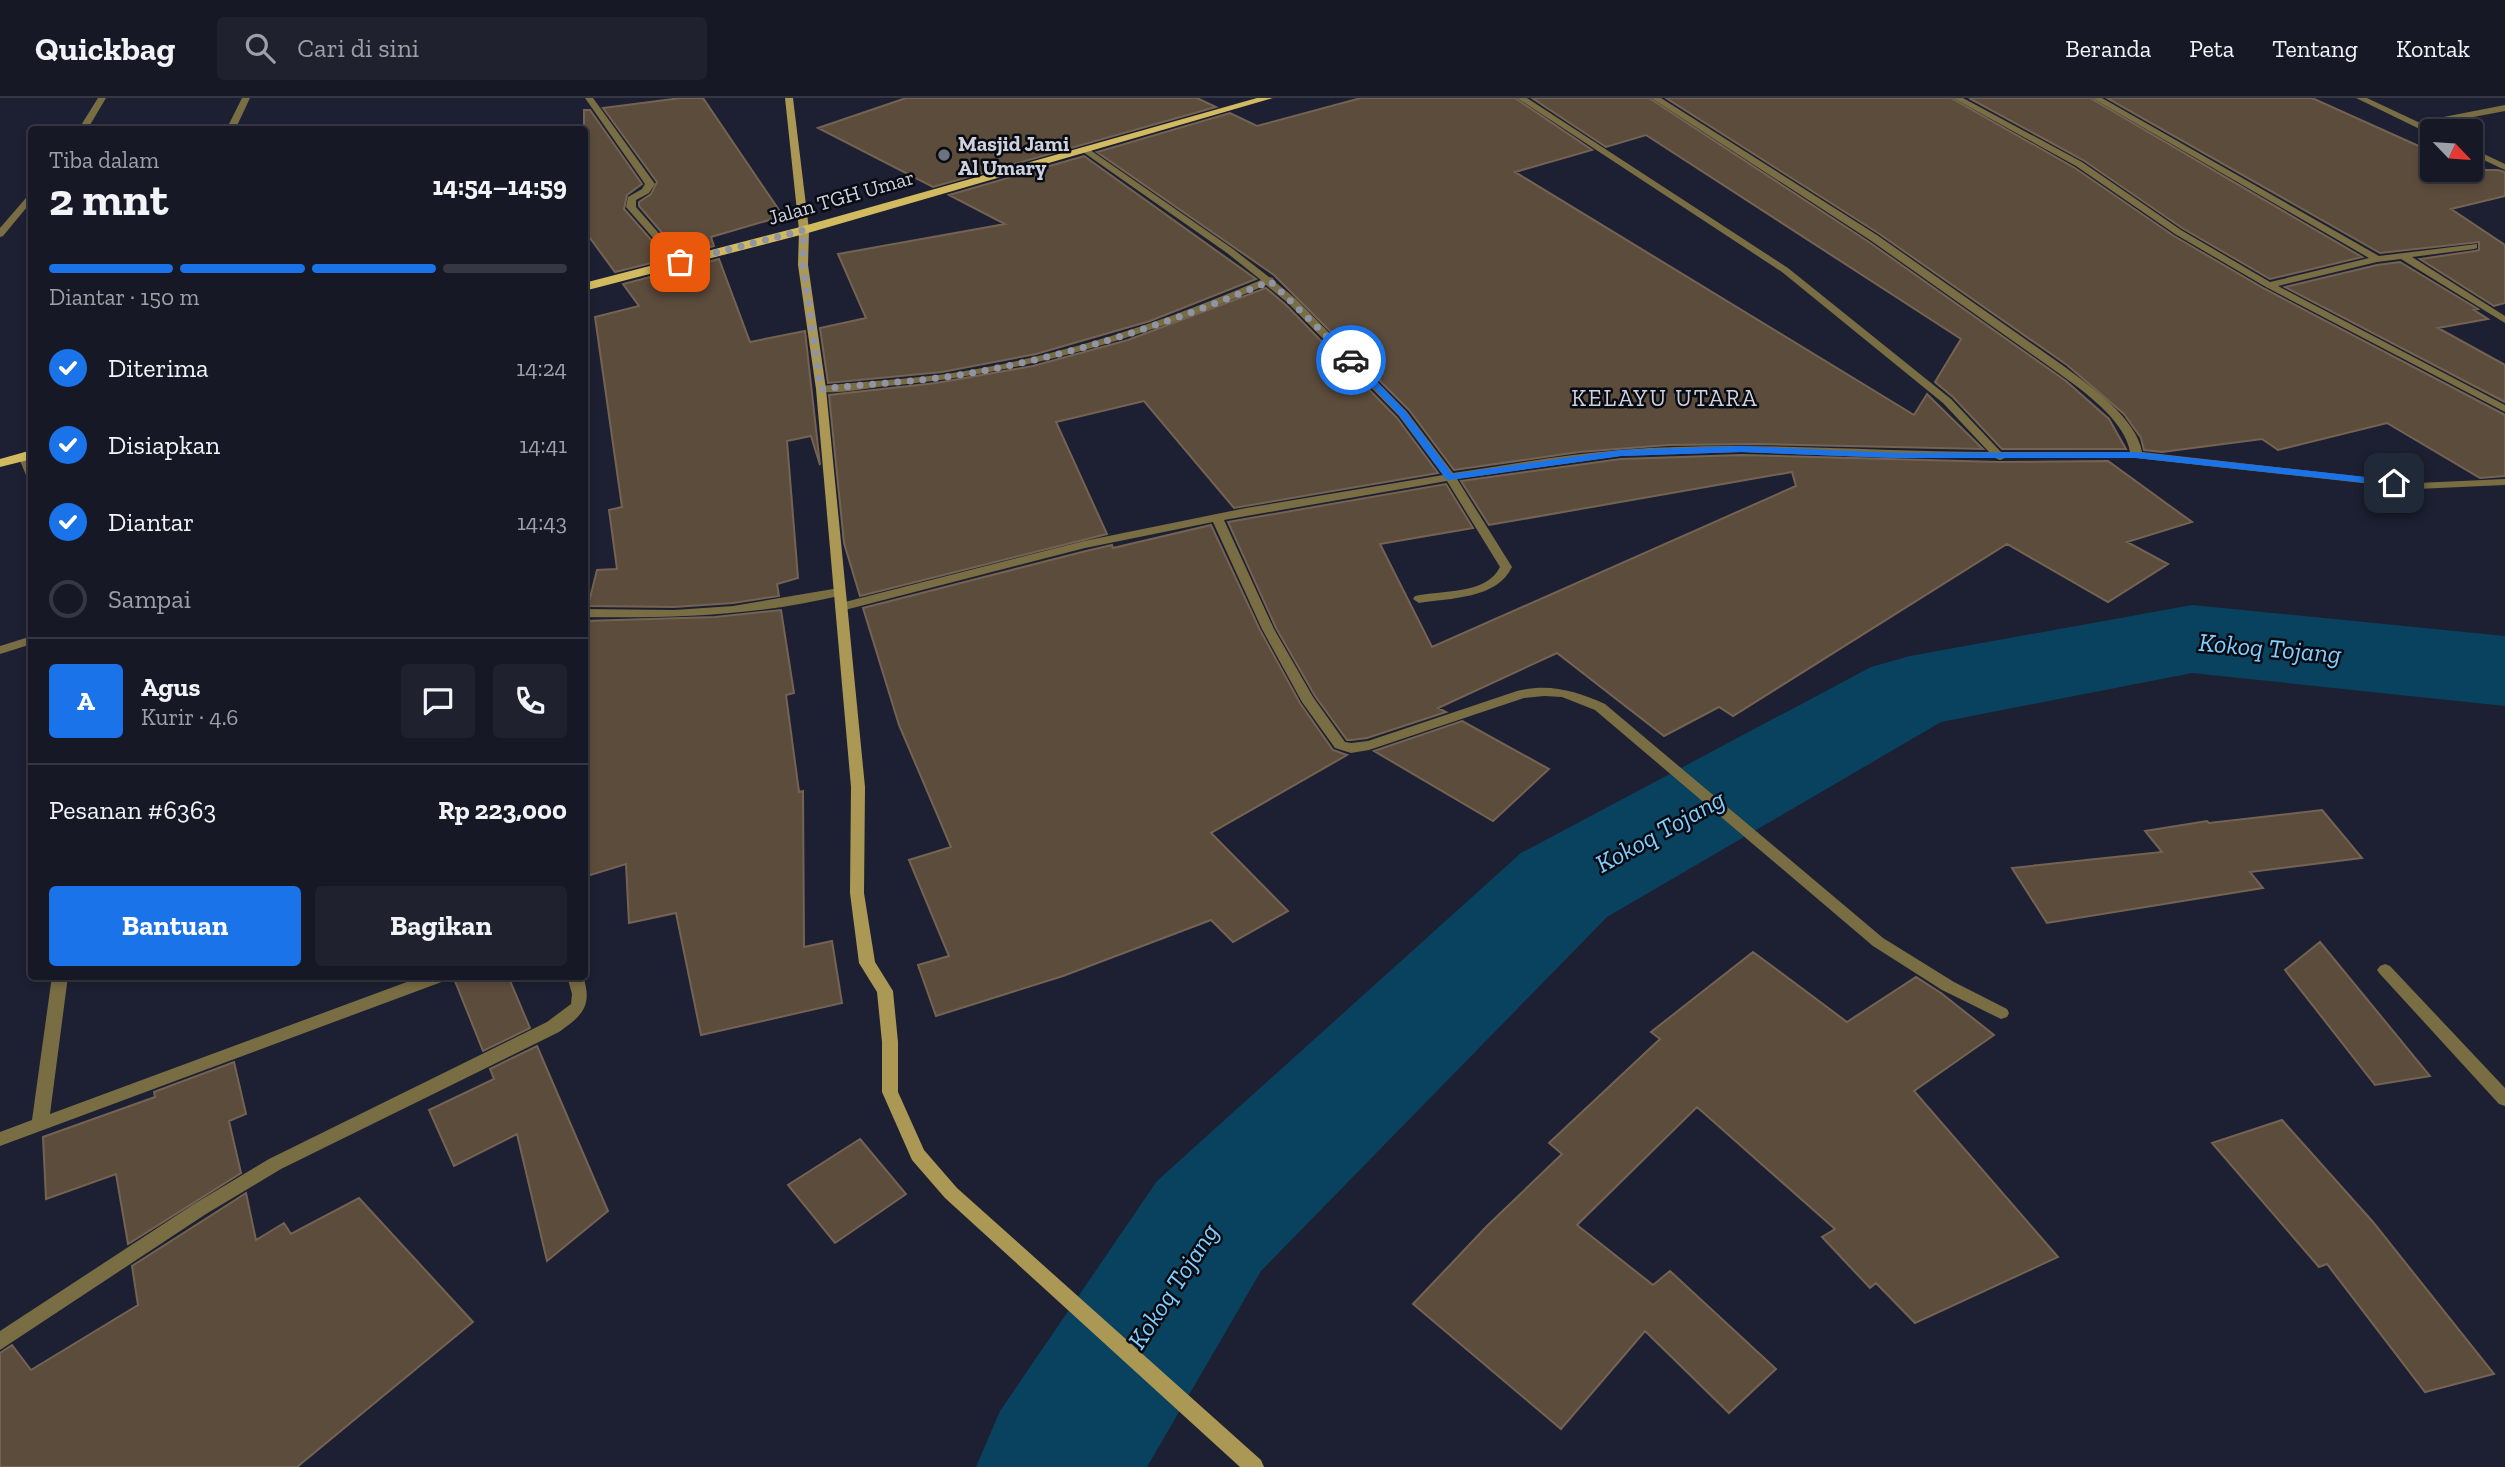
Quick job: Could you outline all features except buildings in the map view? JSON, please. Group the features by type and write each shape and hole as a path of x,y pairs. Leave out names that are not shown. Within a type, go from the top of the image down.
{"main road":[{"name":"Jalan TGH Umar","path":"588,286 804,230 1268,98"},
{"path":"0,463 27,455"}],"street":[{"path":"84,126 102,98"},
{"path":"232,126 246,98"},
{"path":"589,98 650,184 646,191 631,199 631,207 680,262"},
{"path":"789,98 804,230 803,265 821,389 858,787 857,893 867,963 885,991 890,1092 918,1155 951,1193 1254,1467"},
{"path":"1521,98 1795,277 1947,401 2000,457"},
{"path":"1655,98 1896,253 2059,370 2117,418 2132,439 2136,455"},
{"path":"1957,98 2079,164 2178,232 2269,285 2505,409"},
{"path":"2096,98 2377,259"},
{"path":"2360,98 2418,125 2505,108"},
{"path":"1086,150 1270,281 1403,414 1450,477 1501,558 1506,568 1505,575 1499,582 1479,589 1419,599"},
{"path":"2483,157 2505,167"},
{"path":"0,234 28,199"},
{"path":"2269,285 2377,259 2474,246"},
{"path":"2402,255 2505,320"},
{"path":"821,389 958,375 1007,366 1183,316 1270,281"},
{"path":"588,613 674,614 840,600 1217,518 1450,477 1621,453 1693,449 2000,457 2136,455 2417,485 2505,482"},
{"path":"1217,518 1268,629 1307,699 1340,745 1351,748 1368,745 1522,694 1542,690 1563,691 1600,707 1878,942 1948,986 2001,1013"},
{"path":"0,650 28,641"},
{"path":"2385,970 2505,1099"},
{"path":"40,1122 59,980"},
{"path":"0,1139 430,980"},
{"path":"0,1341 200,1209 275,1164 554,1027 570,1016 580,1004 583,995 577,980"}],"waterway":[{"name":"Kokoq Tojang","path":"1057,1467 1209,1226 1564,885 1910,692 2192,639 2505,671"}],"way so far":[{"path":"680,262 804,230 803,265 821,389 958,375 1007,366 1183,316 1270,281 1351,360"}],"place":[{"name":"Masjid Jami Al Umary","path":"944,155"}],"district":[{"name":"KELAYU UTARA","path":"1665,398"}],"route":[{"path":"1351,360 1403,414 1450,477 1621,453 1741,449 2000,457 2136,455 2394,483"}]}
